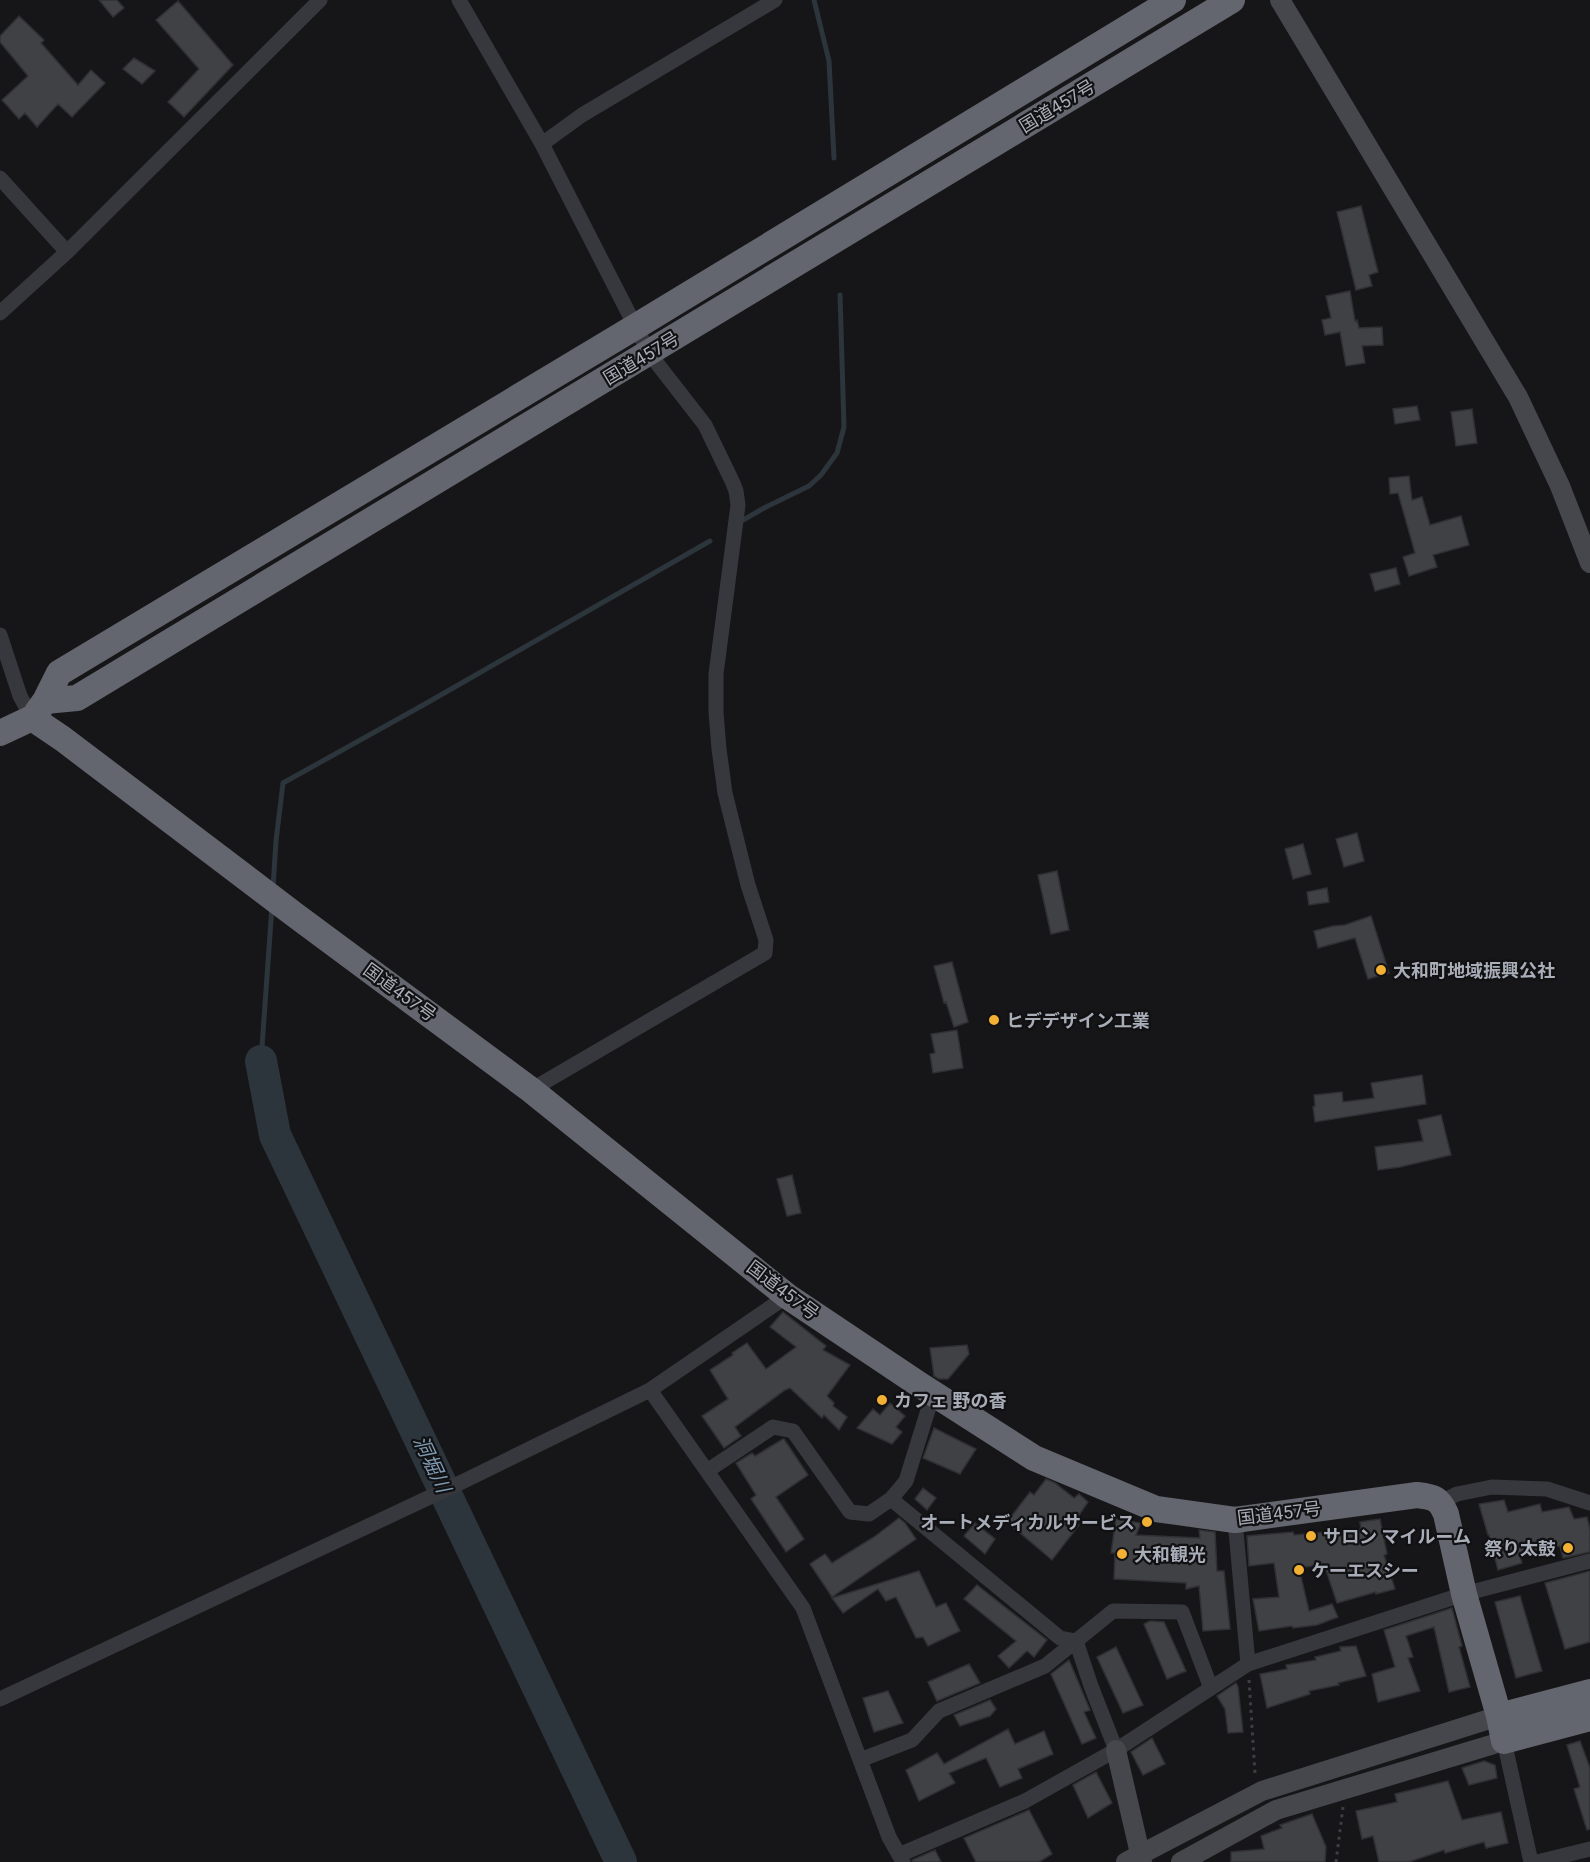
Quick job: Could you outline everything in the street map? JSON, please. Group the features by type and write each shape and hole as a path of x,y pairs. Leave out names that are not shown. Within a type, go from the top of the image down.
{"highway":[{"name":"国道457号","path":"38,709 59,673 1173,0"},
{"name":"国道457号","path":"0,733 38,709 77,698 1232,0"},
{"name":"国道457号","path":"38,709 134,792 531,1090 787,1296 933,1394 1034,1458 1156,1509 1235,1520 1417,1495 1431,1497 1441,1502"},
{"path":"1441,1502 1502,1729"},
{"path":"1502,1729 1590,1692"},
{"path":"1502,1729 1590,1718"}],"street":[{"path":"0,313 67,252 320,0"},
{"path":"459,0 542,144 649,353 705,425 736,491 738,511 716,674 717,721 725,794 748,885 767,946 765,952 531,1090"},
{"path":"542,144 582,115 775,0"},
{"path":"1280,0 1518,397 1560,486 1590,563"},
{"path":"0,178 67,252"},
{"path":"0,635 20,696 38,709"},
{"path":"0,1699 464,1481 650,1390 787,1296"},
{"path":"650,1390 803,1608 889,1837 901,1858 1025,1801 1116,1750 1248,1664 1464,1593 1590,1561"},
{"path":"707,1471 772,1427 793,1431 850,1512 869,1514 891,1499 906,1481 933,1394"},
{"path":"1441,1502 1457,1494 1492,1487 1546,1489 1590,1503"},
{"path":"891,1499 1060,1638 1076,1641"},
{"path":"1235,1520 1248,1664"},
{"path":"860,1760 912,1740 939,1711 1045,1666 1113,1611 1182,1612 1211,1688"},
{"path":"1076,1641 1116,1750 1136,1860 1262,1791 1502,1729"},
{"path":"1180,1862 1276,1810 1502,1729"},
{"path":"1502,1729 1531,1862"},
{"path":"1537,1862 1590,1850"}],"path":[{"path":"1248,1664 1255,1773"},
{"path":"1336,1862 1344,1801"}],"building":[{"path":"99,0 117,0 124,8 113,17"},
{"path":"178,1 233,65 184,117 168,102 199,69 156,20"},
{"path":"19,16 44,40 41,43 78,85 91,70 105,83 72,117 58,104 37,127 25,113 19,119 2,100 28,76 0,42 0,36"},
{"path":"134,58 155,71 142,84 123,69"},
{"path":"1361,206 1378,272 1369,275 1372,286 1356,290 1337,212"},
{"path":"1350,291 1355,321 1357,320 1359,328 1382,327 1383,345 1362,346 1365,363 1346,366 1340,332 1325,335 1322,320 1331,318 1326,296"},
{"path":"1417,406 1420,420 1395,424 1393,409"},
{"path":"1472,409 1477,443 1456,446 1451,412"},
{"path":"1409,476 1412,500 1422,497 1430,525 1461,516 1469,545 1433,555 1437,567 1409,576 1403,557 1415,553 1398,493 1390,494 1389,478"},
{"path":"1396,568 1400,584 1375,591 1370,574"},
{"path":"1357,833 1364,861 1344,867 1336,839"},
{"path":"1303,844 1311,874 1293,879 1285,849"},
{"path":"1057,871 1069,930 1051,934 1038,875"},
{"path":"1327,888 1329,902 1309,905 1307,892"},
{"path":"1371,916 1389,973 1368,979 1355,938 1318,948 1314,931 1345,925"},
{"path":"952,962 968,1022 954,1027 946,1002 944,1003 934,966"},
{"path":"957,1030 963,1068 933,1073 930,1054 935,1053 931,1034"},
{"path":"1422,1075 1426,1104 1315,1122 1314,1095 1342,1092 1343,1102 1374,1098 1371,1083"},
{"path":"1441,1115 1451,1155 1378,1170 1375,1147 1423,1141 1418,1120"},
{"path":"792,1175 801,1213 787,1216 777,1179"},
{"path":"783,1312 826,1346 823,1350 850,1365 827,1396 834,1403 833,1406 847,1417 839,1430 824,1415 822,1418 790,1388 735,1427 741,1436 724,1448 702,1416 728,1399 710,1370 747,1343 766,1369 796,1347 770,1327"},
{"path":"967,1345 969,1354 948,1379 939,1379 934,1376 930,1348"},
{"path":"890,1403 905,1416 896,1427 902,1432 892,1444 857,1428 873,1409 880,1415"},
{"path":"934,1428 976,1449 960,1474 923,1458"},
{"path":"783,1439 808,1475 776,1497 804,1539 786,1552 751,1499 756,1495 736,1463 752,1453 755,1456"},
{"path":"1046,1479 1074,1498 1079,1494 1088,1502 1075,1521 1079,1525 1052,1560 1007,1522 1030,1492 1034,1495"},
{"path":"923,1488 936,1498 927,1510 915,1499"},
{"path":"1504,1500 1508,1512 1540,1504 1542,1512 1569,1507 1574,1519 1587,1517 1590,1529 1590,1552 1563,1558 1560,1546 1519,1553 1522,1563 1498,1570 1479,1504"},
{"path":"899,1518 916,1539 832,1597 810,1564 825,1554 832,1563 874,1537"},
{"path":"1116,1519 1141,1523 1136,1535 1200,1538 1199,1530 1215,1532 1217,1571 1224,1571 1230,1629 1203,1631 1199,1586 1186,1589 1186,1583 1114,1579 1115,1553 1111,1553"},
{"path":"1380,1519 1387,1554 1384,1555 1395,1589 1337,1603 1324,1564 1299,1568 1309,1611 1332,1604 1338,1617 1317,1625 1259,1631 1253,1599 1279,1597 1274,1563 1249,1566 1247,1536 1293,1532 1294,1535 1361,1529 1360,1522"},
{"path":"975,1523 995,1539 985,1554 964,1536"},
{"path":"919,1571 936,1607 946,1603 960,1631 928,1646 923,1637 916,1638 896,1597 886,1601 878,1589 843,1613 832,1598"},
{"path":"1590,1571 1590,1642 1565,1649 1545,1583"},
{"path":"977,1585 1047,1640 1034,1657 1027,1651 1009,1668 998,1656 1016,1641 964,1599"},
{"path":"1520,1596 1542,1671 1516,1678 1495,1602"},
{"path":"1452,1608 1462,1646 1459,1647 1470,1687 1449,1692 1434,1627 1406,1636 1413,1657 1408,1658 1420,1691 1378,1702 1372,1674 1395,1667 1384,1630"},
{"path":"1150,1621 1164,1622 1186,1671 1167,1679 1144,1624"},
{"path":"1356,1646 1366,1676 1338,1683 1339,1685 1309,1691 1310,1694 1267,1708 1260,1674 1287,1669 1286,1665 1316,1660 1315,1657 1341,1651 1340,1647"},
{"path":"1116,1647 1143,1705 1123,1713 1097,1657"},
{"path":"1069,1660 1090,1710 1084,1712 1096,1738 1082,1744 1051,1674"},
{"path":"969,1664 980,1683 937,1701 928,1682"},
{"path":"1236,1683 1243,1732 1228,1733 1225,1709 1217,1696"},
{"path":"888,1691 903,1723 874,1732 863,1698"},
{"path":"990,1700 996,1709 990,1716 960,1726 954,1715"},
{"path":"1008,1729 1015,1744 1044,1731 1053,1754 1018,1769 1022,1778 1000,1787 986,1758 949,1773 955,1783 919,1801 906,1770 937,1753 944,1764"},
{"path":"1152,1738 1165,1764 1143,1775 1131,1752"},
{"path":"1580,1741 1590,1768 1590,1829 1587,1830 1574,1789 1580,1787 1567,1745"},
{"path":"1484,1761 1495,1765 1497,1778 1469,1785 1462,1768"},
{"path":"1096,1772 1112,1803 1088,1818 1073,1785"},
{"path":"1448,1781 1462,1820 1501,1812 1508,1843 1486,1848 1484,1842 1445,1853 1444,1850 1409,1862 1379,1862 1373,1836 1362,1839 1356,1811 1397,1802 1395,1794"},
{"path":"1029,1810 1052,1854 1039,1862 976,1862 964,1838"},
{"path":"1312,1814 1326,1847 1325,1862 1231,1862 1231,1852 1264,1849 1261,1836 1282,1828 1280,1825"},
{"path":"935,1850 941,1862 913,1862 912,1860"}],"waterway":[{"path":"814,0 829,61 834,158"},
{"path":"738,523 809,486 821,475 837,453 844,427 840,295"},
{"path":"273,888 283,783 710,541"},
{"path":"261,1061 272,906"},
{"name":"洞堀川","path":"261,1061 275,1135 621,1862"}],"place":[{"name":"大和町地域振興公社","path":"1381,970"},
{"name":"ヒデデザイン工業","path":"994,1020"},
{"name":"カフェ 野の香","path":"882,1400"},
{"name":"オートメディカルサービス","path":"1147,1522"},
{"name":"サロン マイルーム","path":"1311,1536"},
{"name":"祭り太鼓","path":"1568,1548"},
{"name":"大和観光","path":"1122,1554"},
{"name":"ケーエスシー","path":"1299,1570"}]}
